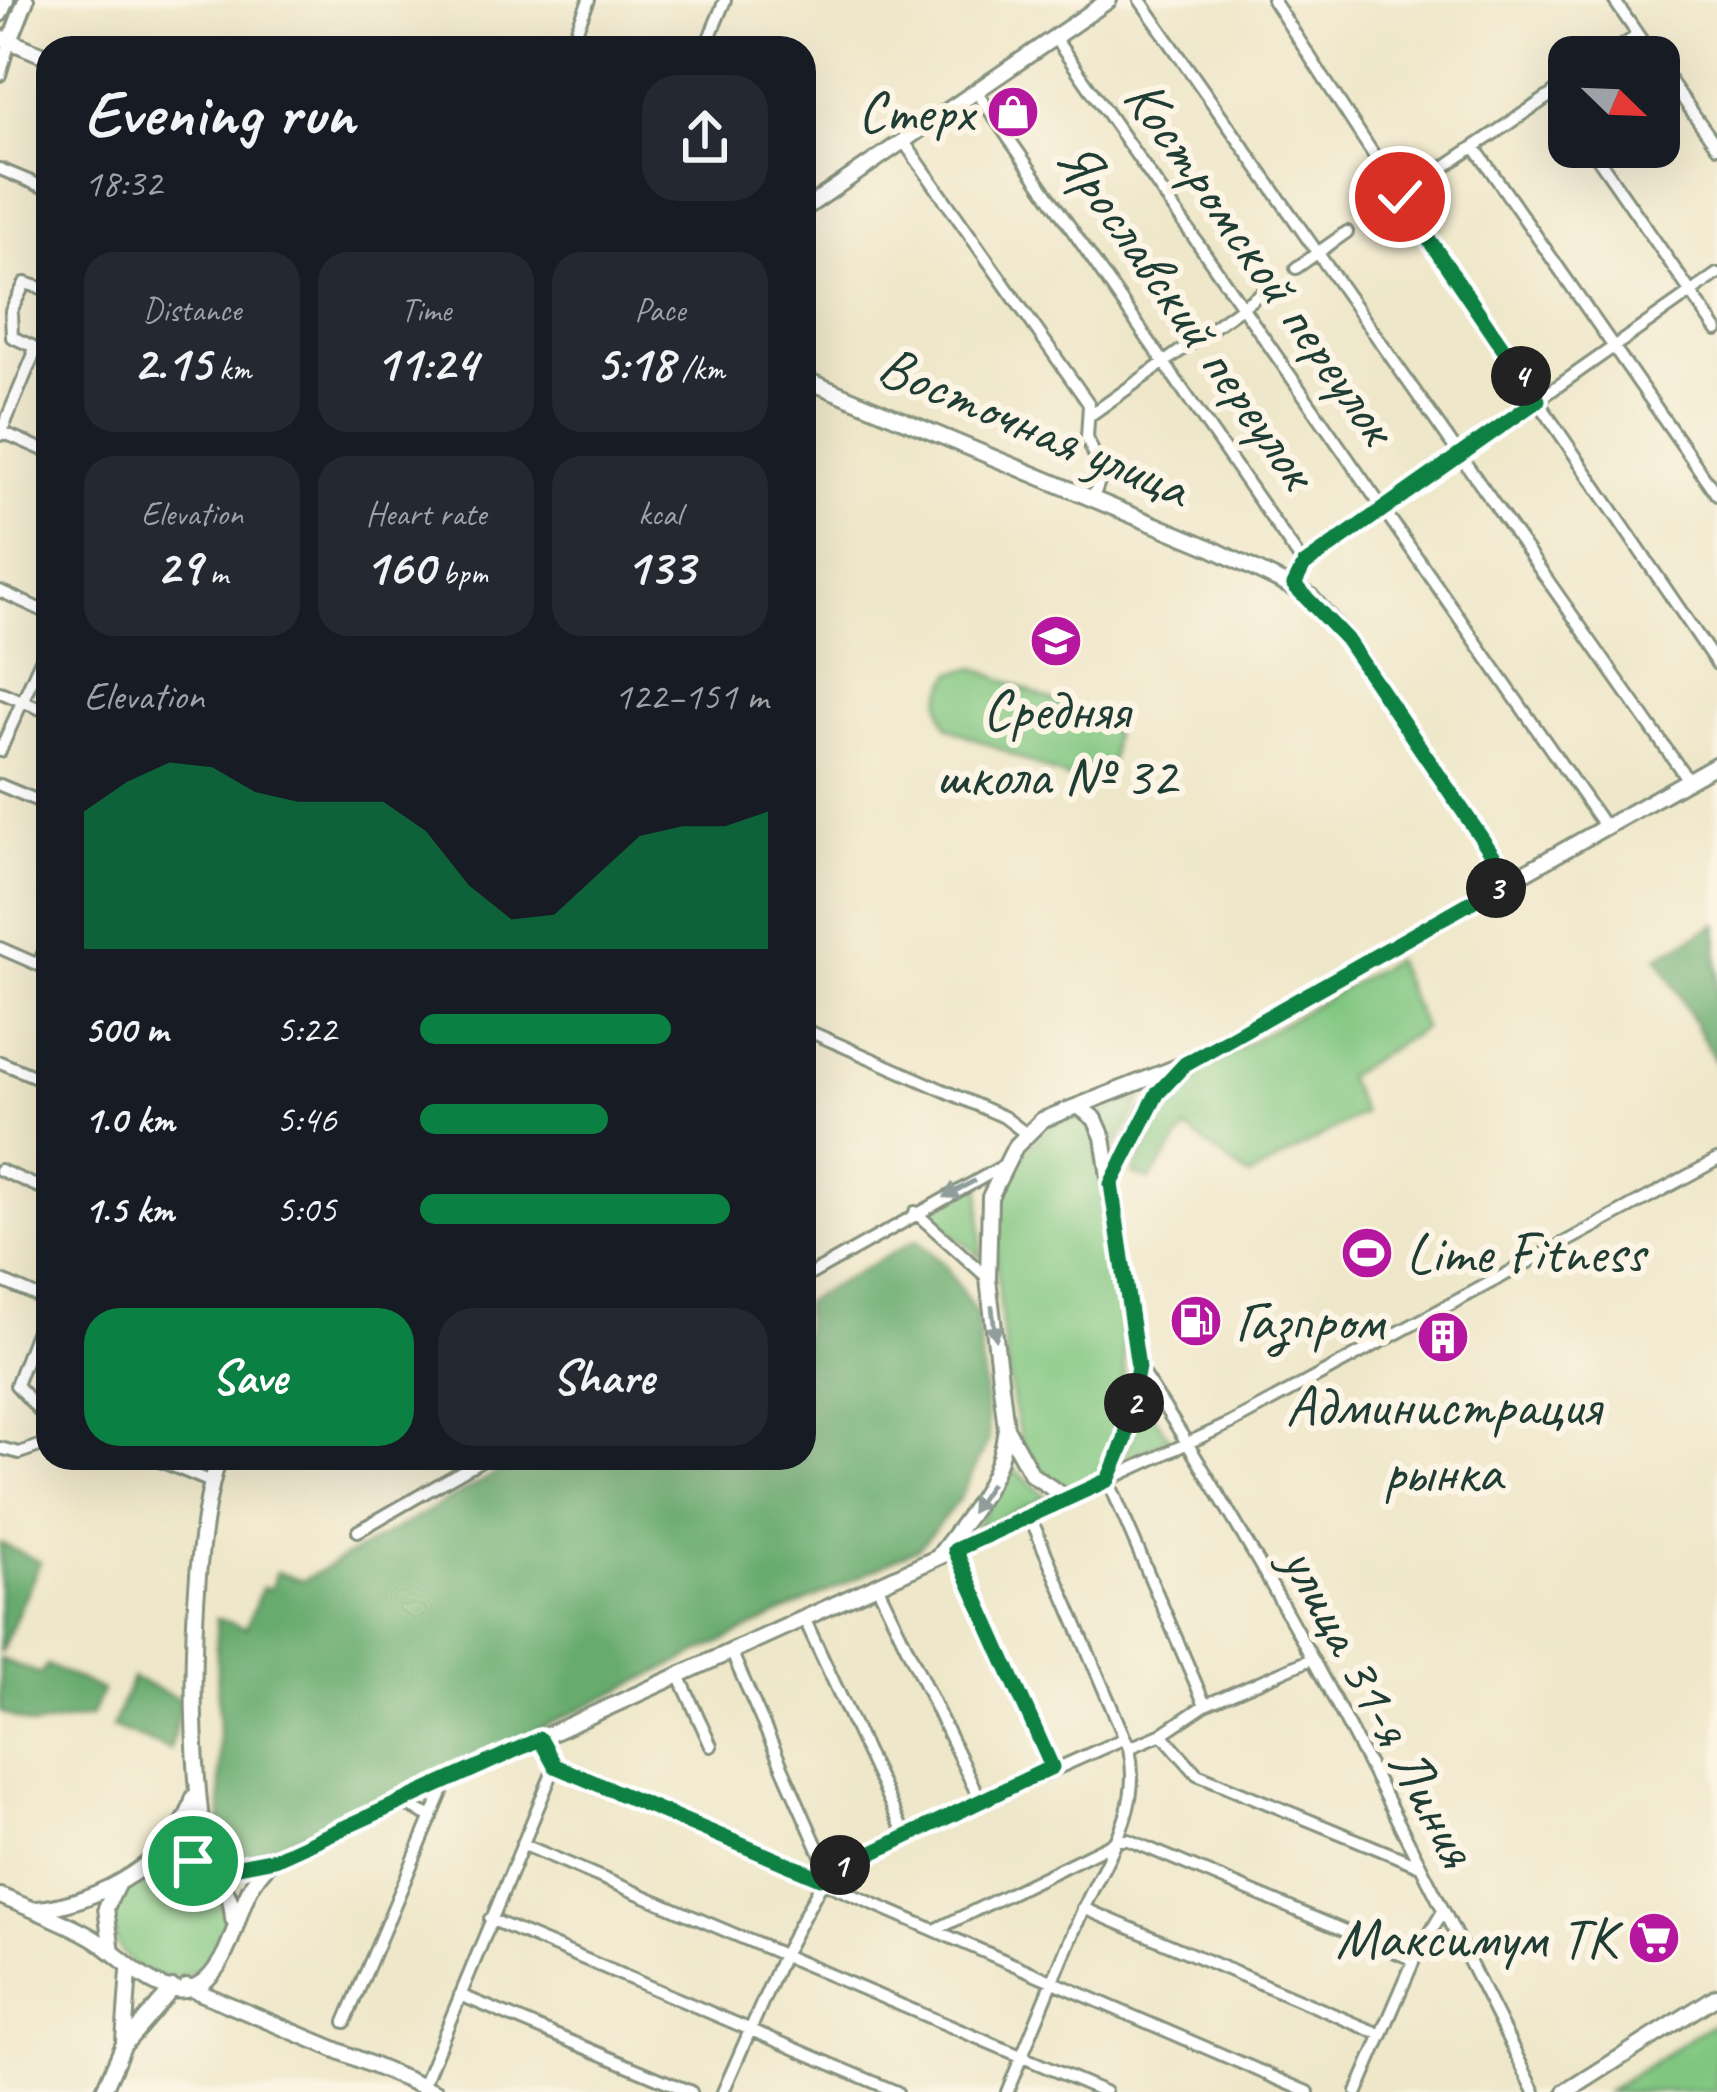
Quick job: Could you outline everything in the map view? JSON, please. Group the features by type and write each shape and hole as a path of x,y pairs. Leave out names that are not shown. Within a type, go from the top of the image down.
{"main road":[{"path":"0,14 6,0"},
{"path":"26,0 5,39 36,52"},
{"path":"816,201 1108,0"},
{"name":"Восточная улица","path":"816,384 1294,585"},
{"path":"1294,585 1346,639 1510,880"},
{"path":"937,1558 990,1487 1003,1457 1006,1428 988,1279 987,1207 1003,1166 1025,1133 1053,1114 1185,1064 1717,764"},
{"path":"1111,1184 1147,1109 1185,1064"},
{"path":"147,1863 179,1858 211,1870 275,1859 1108,1480 1129,1425 1138,1367 1099,1125 1078,1106"},
{"path":"1006,1428 1032,1474 1067,1498"},
{"path":"215,1470 199,1542 197,1786 211,1870 228,1893 233,1924"},
{"path":"32,1909 83,1901 147,1863 186,1823 197,1786"},
{"path":"244,2008 224,1984 221,1962 250,1884 275,1859"},
{"path":"113,1954 106,1908 121,1878"},
{"path":"0,1897 32,1909 113,1954 129,1971 244,2008 429,2089"},
{"path":"123,2046 179,1987 200,1983 221,1962"},
{"path":"103,2092 123,2046 129,1971"},
{"path":"1566,2092 1717,1996"}],"street":[{"path":"574,36 589,0"},
{"path":"710,36 725,0"},
{"path":"1140,0 1688,780"},
{"path":"1273,0 1400,197 1717,664"},
{"path":"1614,0 1638,35"},
{"name":"Костромской переулок","path":"1054,37 1605,827"},
{"path":"0,75 5,39"},
{"name":"Ярославский переулок","path":"976,92 1166,359 1304,565 1294,585"},
{"path":"1680,95 1717,147"},
{"path":"1377,212 1548,97"},
{"path":"904,142 1092,414"},
{"path":"1475,148 1717,495"},
{"path":"1605,168 1717,330"},
{"path":"0,169 36,185"},
{"path":"1296,268 1347,232"},
{"path":"1304,565 1717,274"},
{"path":"36,286 26,283 11,311 13,338 32,346 34,354 0,432 36,447"},
{"path":"1093,498 1102,473 1087,438 1092,414 1274,284"},
{"path":"0,591 36,608"},
{"path":"0,751 36,669"},
{"path":"0,692 36,707"},
{"path":"0,785 36,800"},
{"path":"0,948 36,963"},
{"path":"816,1034 1004,1117 1025,1133"},
{"path":"0,1062 36,1077"},
{"path":"1205,1706 1108,1480 1189,1444 1717,1160"},
{"path":"816,1271 915,1211 1003,1166"},
{"path":"0,1170 36,1186"},
{"path":"915,1211 988,1279"},
{"path":"0,1280 36,1296"},
{"path":"36,1332 16,1384 36,1406"},
{"name":"улица 31-я Линия","path":"1138,1367 1189,1444 1309,1660 1534,2092"},
{"path":"0,1448 19,1453 36,1447"},
{"path":"183,1470 211,1481"},
{"path":"358,1531 464,1470"},
{"path":"1007,2092 1083,1908 1119,1840 1132,1788 1127,1743 1029,1514"},
{"path":"955,1550 1052,1767"},
{"path":"877,1585 980,1800"},
{"path":"804,1618 904,1835"},
{"path":"731,1652 824,1874"},
{"path":"723,2092 824,1874 1052,1767 1162,1734 1205,1706 1309,1660"},
{"path":"679,1675 711,1746"},
{"path":"1162,1734 1197,1774 1420,1866"},
{"path":"540,1739 555,1766 824,1874 937,1929 1308,2092"},
{"path":"429,2089 460,1995 555,1766"},
{"path":"345,2021 446,1783"},
{"path":"403,1803 432,1817"},
{"path":"937,1929 1119,1840 1414,1960"},
{"path":"522,1844 1105,2092"},
{"path":"1083,1908 1382,2035"},
{"path":"1358,2092 1414,1960 1442,1911"},
{"path":"490,1919 897,2092"},
{"path":"460,1995 691,2092"}],"green space":[{"path":"975,668 1101,721 1113,734 1111,760 1094,781 1074,781 948,727 941,705 945,686 953,672"},
{"path":"1717,924 1717,1064 1658,957"},
{"path":"1394,960 1424,1028 1346,1077 1363,1113 1249,1177 1186,1129 1150,1180 1133,1174 1171,1100 1202,1069"},
{"path":"1143,1098 1115,1149 1100,1113"},
{"path":"1071,1115 1084,1120 1093,1136 1117,1273 1124,1388 1116,1436 1098,1472 1067,1488 1034,1462 1020,1433 1002,1325 996,1215 999,1196 1018,1161 1049,1128"},
{"path":"981,1183 981,1257 926,1212"},
{"path":"916,1240 945,1265 977,1315 989,1440 960,1498 919,1548 425,1783 244,1858 221,1856 213,1844 221,1817 216,1618 246,1628 262,1587 270,1589 277,1572 302,1581 502,1470 816,1470 816,1295"},
{"path":"1143,1400 1169,1438 1124,1460"},
{"path":"1014,1469 1047,1497 973,1530"},
{"path":"0,1543 40,1562 0,1654"},
{"path":"0,1659 40,1674 47,1665 102,1690 91,1717 33,1726 0,1712"},
{"path":"132,1678 182,1700 170,1750 112,1727"},
{"path":"169,1866 190,1870 209,1882 221,1901 225,1922 221,1943 209,1962 190,1974 169,1978 148,1974 129,1962 117,1943 113,1922 117,1901 129,1882 148,1870"},
{"path":"1717,2021 1717,2092 1607,2092"}],"place":[{"name":"Стерх","path":"1013,112"},
{"name":"Средняя школа № 32","path":"1056,641"},
{"name":"Lime Fitness","path":"1367,1253"},
{"name":"Газпром","path":"1196,1321"},
{"name":"Администрация рынка","path":"1443,1337"},
{"name":"Максимум ТК","path":"1654,1938"}],"route":[{"path":"193,1861 213,1871 275,1859 540,1739 555,1766 820,1878 828,1870 1052,1767 955,1550 1108,1480 1125,1440 1138,1367 1111,1184 1138,1125 1157,1094 1185,1064 1510,880 1346,639 1324,610 1294,585 1304,565 1538,400 1400,197"}]}
